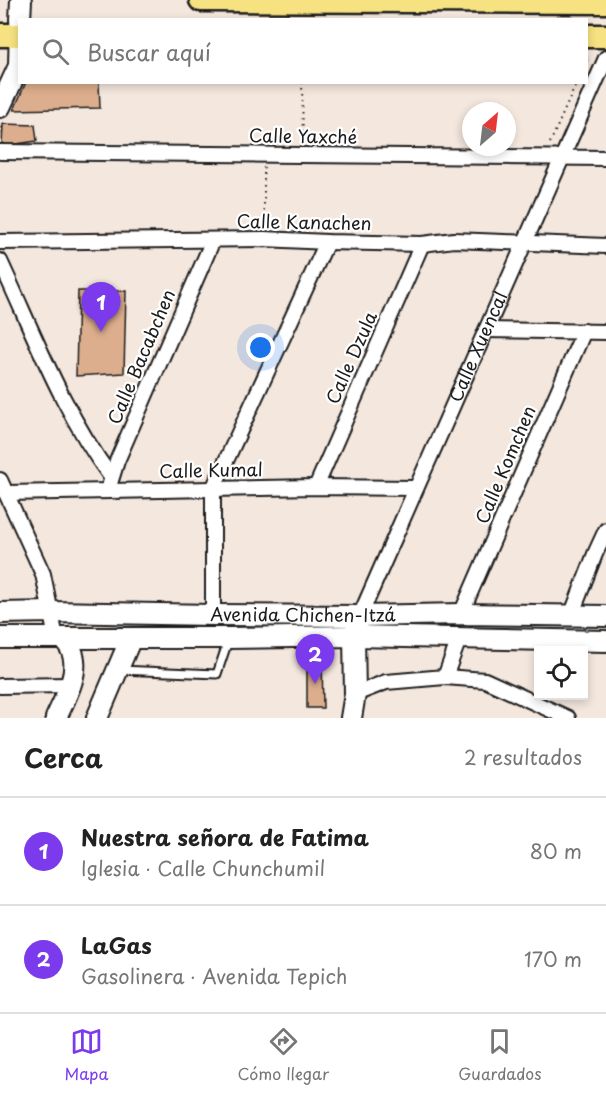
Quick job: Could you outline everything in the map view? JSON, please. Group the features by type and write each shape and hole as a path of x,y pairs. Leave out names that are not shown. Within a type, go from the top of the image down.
{"main road":[{"path":"20,18 21,0"},
{"path":"201,0 606,2"},
{"path":"0,35 18,35"},
{"path":"588,36 606,36"},
{"path":"0,107 18,68"},
{"name":"Avenida Chichen-Itzá","path":"0,614 51,612 213,615 606,616"},
{"name":"Calle Xuencal","path":"351,718 355,694 354,636 360,616"},
{"name":"Avenida Chichen-Itzá","path":"0,638 354,636 606,641"},
{"path":"56,718 75,669 73,654 60,638"},
{"path":"97,718 131,638"}],"street":[{"name":"Calle Xuencal","path":"360,616 606,58"},
{"name":"Calle Yaxché","path":"0,152 606,158"},
{"name":"Calle Kanachen","path":"0,242 264,239 422,244 454,240 606,246"},
{"name":"Calle Bacabchen","path":"110,484 213,240"},
{"path":"213,615 213,489 327,242"},
{"name":"Calle Dzula","path":"316,487 422,244"},
{"path":"0,261 60,391 110,484"},
{"path":"486,330 606,332"},
{"name":"Calle Komchen","path":"461,614 584,331"},
{"name":"Calle Kumal","path":"3,486 110,484 213,489 416,488"},
{"path":"3,486 42,574 60,638"},
{"path":"571,616 606,530"},
{"path":"445,677 459,639"},
{"path":"355,694 386,682 445,677 485,680 568,718"},
{"path":"0,686 70,685"}],"lane":[{"path":"117,670 217,674 228,638"}],"path":[{"path":"302,84 303,146"},
{"path":"549,146 576,84"},
{"path":"264,155 264,239"}],"building":[{"path":"25,84 99,84 100,108 14,110"},
{"path":"3,124 35,125 37,141 2,146"},
{"path":"78,291 126,291 124,373 76,376"},
{"path":"307,660 322,660 323,708 307,708"}],"place":[{"name":"Nuestra señora de Fatima","path":"101,332"},
{"name":"LaGas","path":"315,684"}]}
